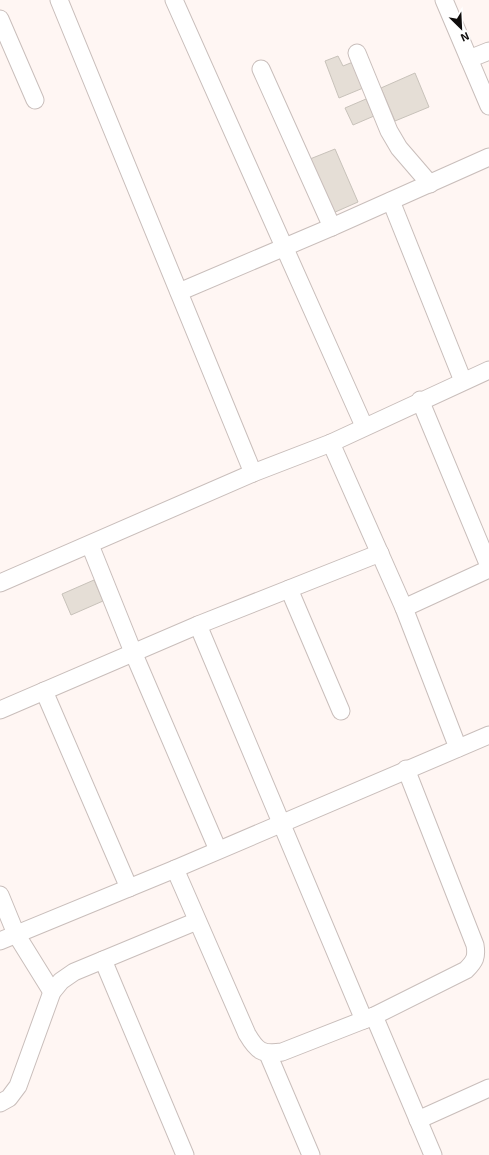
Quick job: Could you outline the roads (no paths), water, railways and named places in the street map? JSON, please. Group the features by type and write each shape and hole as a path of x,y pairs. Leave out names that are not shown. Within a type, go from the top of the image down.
{"street":[{"path":"59,0 253,473"},
{"path":"174,0 364,426"},
{"path":"444,0 489,106"},
{"path":"0,19 35,100"},
{"path":"469,59 489,51"},
{"path":"357,53 389,131 399,148 430,184"},
{"path":"261,69 332,227"},
{"path":"179,292 391,202 489,157"},
{"path":"391,202 463,381"},
{"path":"0,583 253,473 331,443 420,400 489,370"},
{"path":"420,400 487,555"},
{"path":"331,443 404,608 458,748"},
{"path":"90,545 133,652 218,850"},
{"path":"0,710 198,625 380,553"},
{"path":"404,608 489,569"},
{"path":"289,590 342,711"},
{"path":"198,625 282,823 369,1018 418,1120 433,1155"},
{"path":"44,691 129,888"},
{"path":"0,941 175,869 406,769 489,735"},
{"path":"175,869 247,1034 255,1047 268,1054 282,1052 369,1018 466,970 483,955 476,945 406,769"},
{"path":"0,895 16,934 52,992"},
{"path":"0,1103 9,1098 18,1086 52,992 61,981 74,972 197,921"},
{"path":"103,960 185,1155"},
{"path":"268,1054 311,1155"},
{"path":"418,1120 489,1088"}]}
